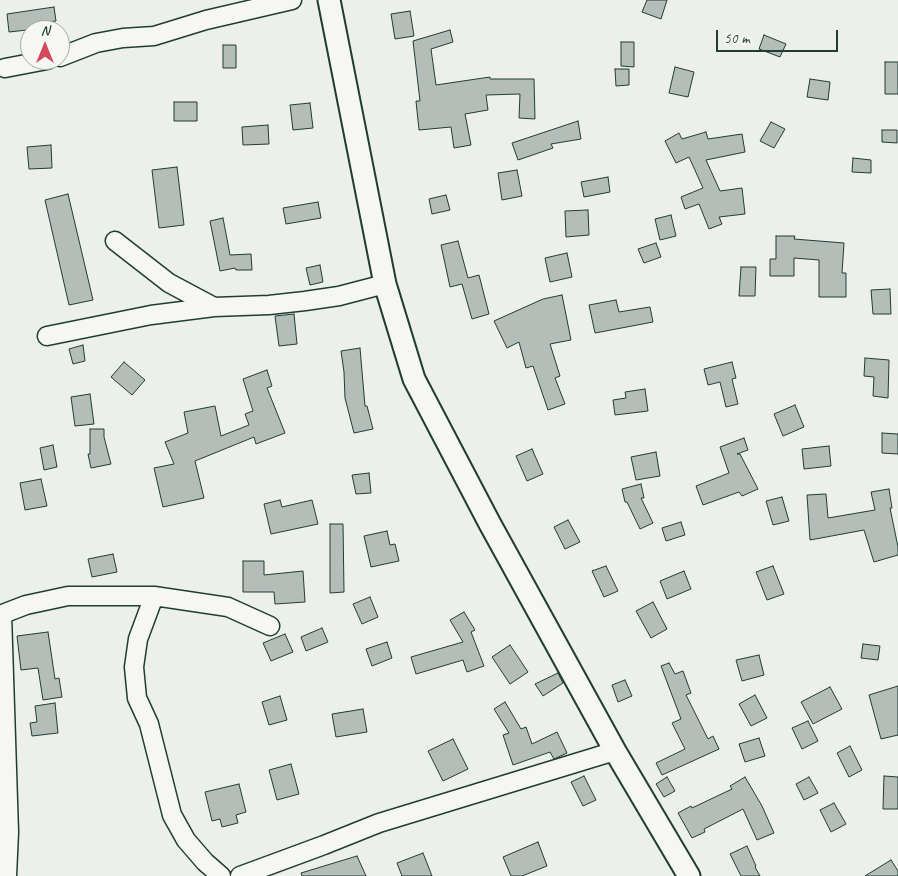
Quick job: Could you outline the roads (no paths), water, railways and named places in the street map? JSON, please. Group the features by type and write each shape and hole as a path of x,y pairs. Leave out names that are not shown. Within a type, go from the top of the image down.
{"street":[{"path":"70,53 96,43 123,38 154,36 206,20 292,0"},
{"path":"329,0 385,284 414,378 490,524 615,751 689,876"},
{"path":"5,68 20,65"},
{"path":"115,241 169,283 214,306"},
{"path":"47,336 151,315 214,306 269,306 339,296 385,284"},
{"path":"7,876 9,832 1,615 26,604 68,596 154,596 228,607 270,626"},
{"path":"154,596 138,639 134,667 137,698 148,724 172,815 186,840 220,876"},
{"path":"240,876 324,846 379,823 615,751"}]}
